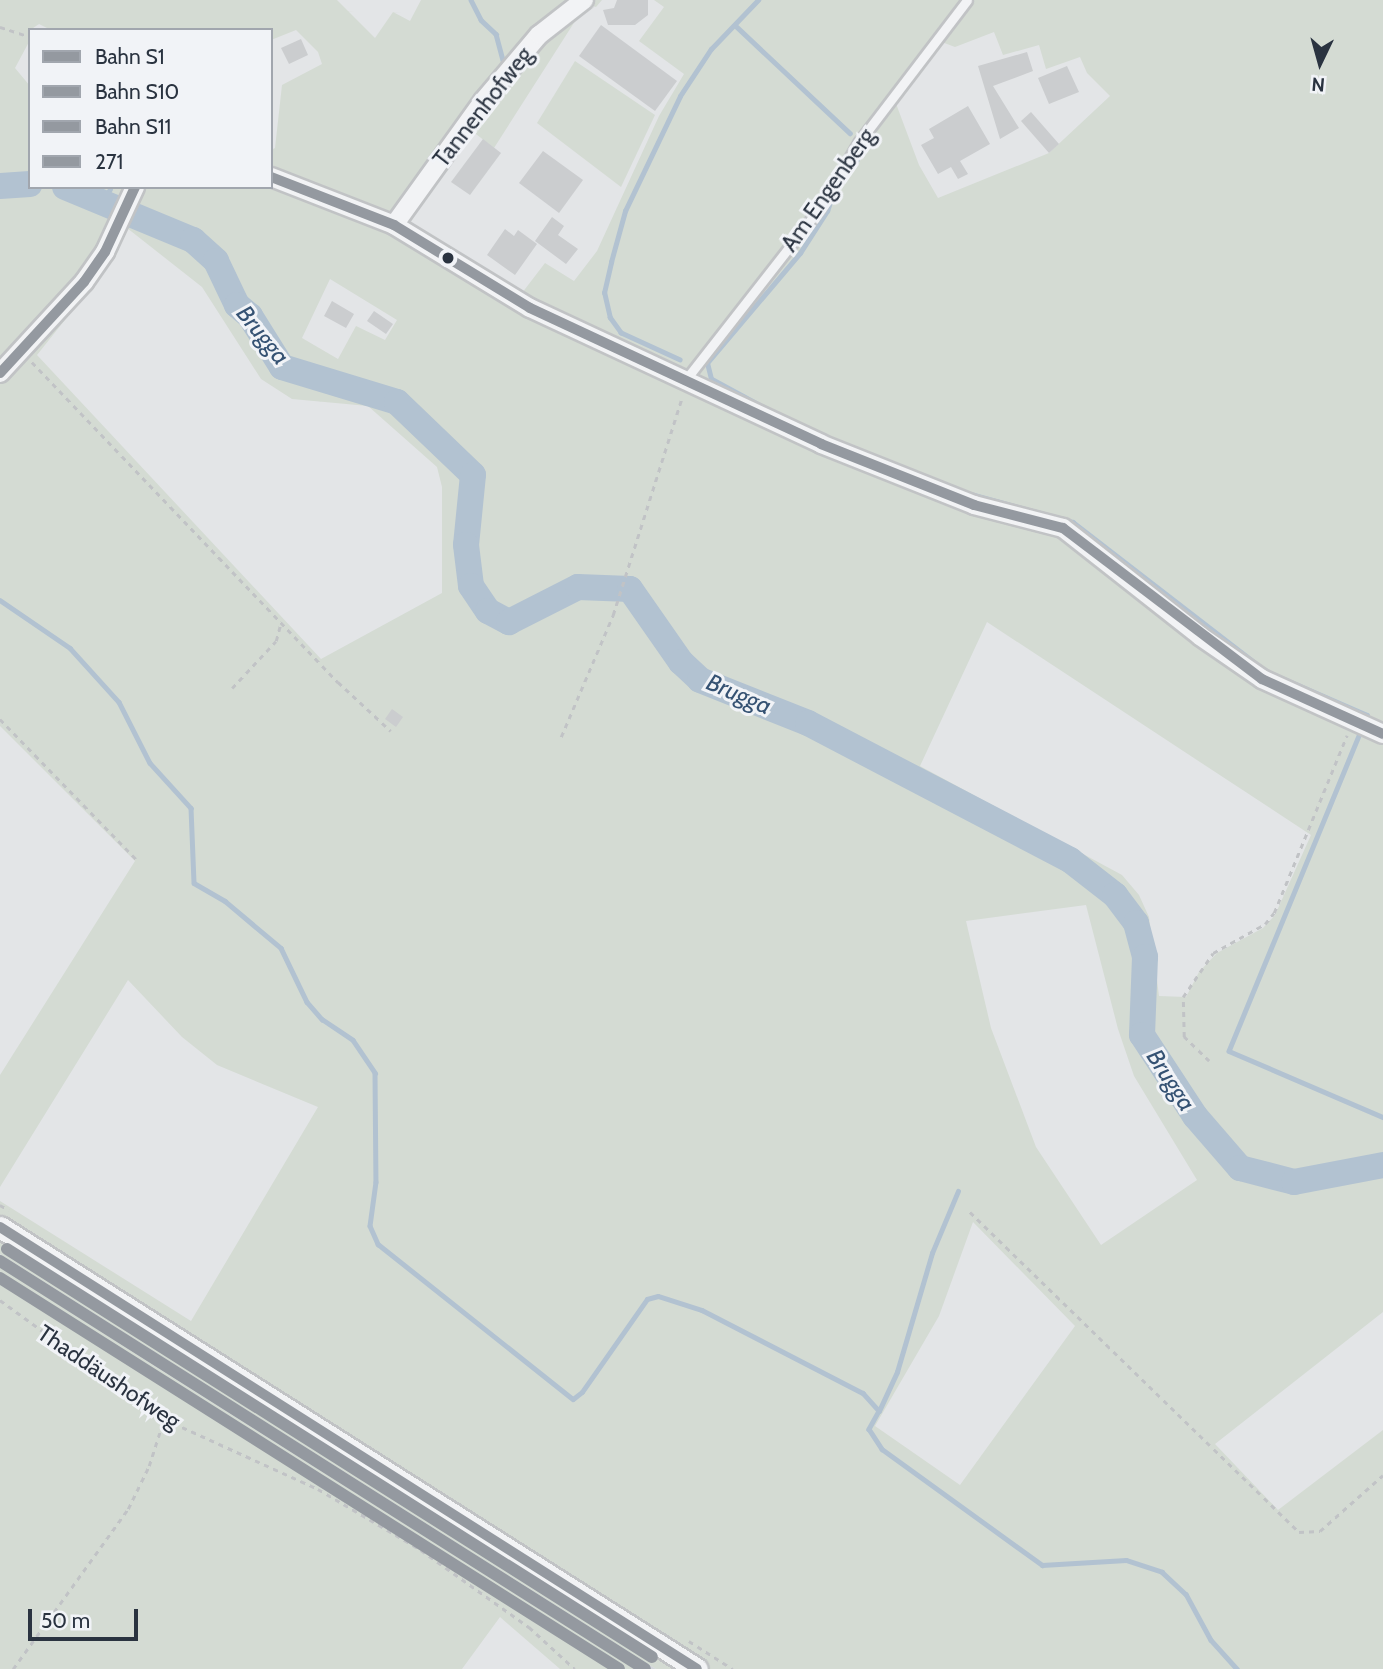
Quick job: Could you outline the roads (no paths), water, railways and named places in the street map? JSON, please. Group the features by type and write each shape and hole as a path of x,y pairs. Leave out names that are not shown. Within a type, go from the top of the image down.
{"street":[{"name":"Tannenhofweg","path":"394,225 499,82 539,35 584,0"},
{"path":"273,178 394,225 530,308 687,378 821,444 915,484 1063,528 1200,636 1262,679 1383,734"},
{"path":"0,373 23,352 84,282 119,224 133,192"},
{"path":"0,1227 697,1669"}],"lane":[{"name":"Am Engenberg","path":"687,378 819,209 859,142 967,0"}],"waterway":[{"path":"471,0 481,20 496,34 504,64"},
{"path":"680,360 621,333 610,318 604,293 625,211 680,96 711,49 758,0"},
{"path":"737,27 850,133"},
{"path":"839,184 857,159"},
{"name":"Brugga","path":"0,186 28,184"},
{"name":"Brugga","path":"70,189 193,240 216,261 237,305 250,316 282,367 397,402 473,475 466,545 471,586 488,611 509,622 578,587 630,589 681,662 700,680 808,723 1070,860 1115,895 1136,923 1145,957 1142,1035 1195,1116 1240,1168 1294,1182 1383,1165"},
{"path":"102,202 110,189"},
{"path":"772,412 711,379 707,363 800,253 827,211 834,191"},
{"path":"967,493 1073,522 1266,671 1367,715 1365,721"},
{"path":"0,600 70,648 119,702 150,763 191,808 194,883 225,901 281,948 307,1002 322,1019 353,1040 375,1073 376,1182 370,1226 378,1244 573,1399 582,1392 647,1299 658,1296 702,1310 863,1393 879,1411 869,1429 882,1449 1042,1565 1126,1560 1162,1572 1186,1594 1211,1640 1237,1669"},
{"path":"1361,731 1229,1051 1383,1117"},
{"path":"879,1411 897,1372 932,1253 958,1191"}],"rail line":[{"name":"S11","path":"7,1249 652,1657"},
{"name":"S1","path":"0,1261 645,1669"},
{"name":"S10","path":"0,1278 619,1669"}]}
